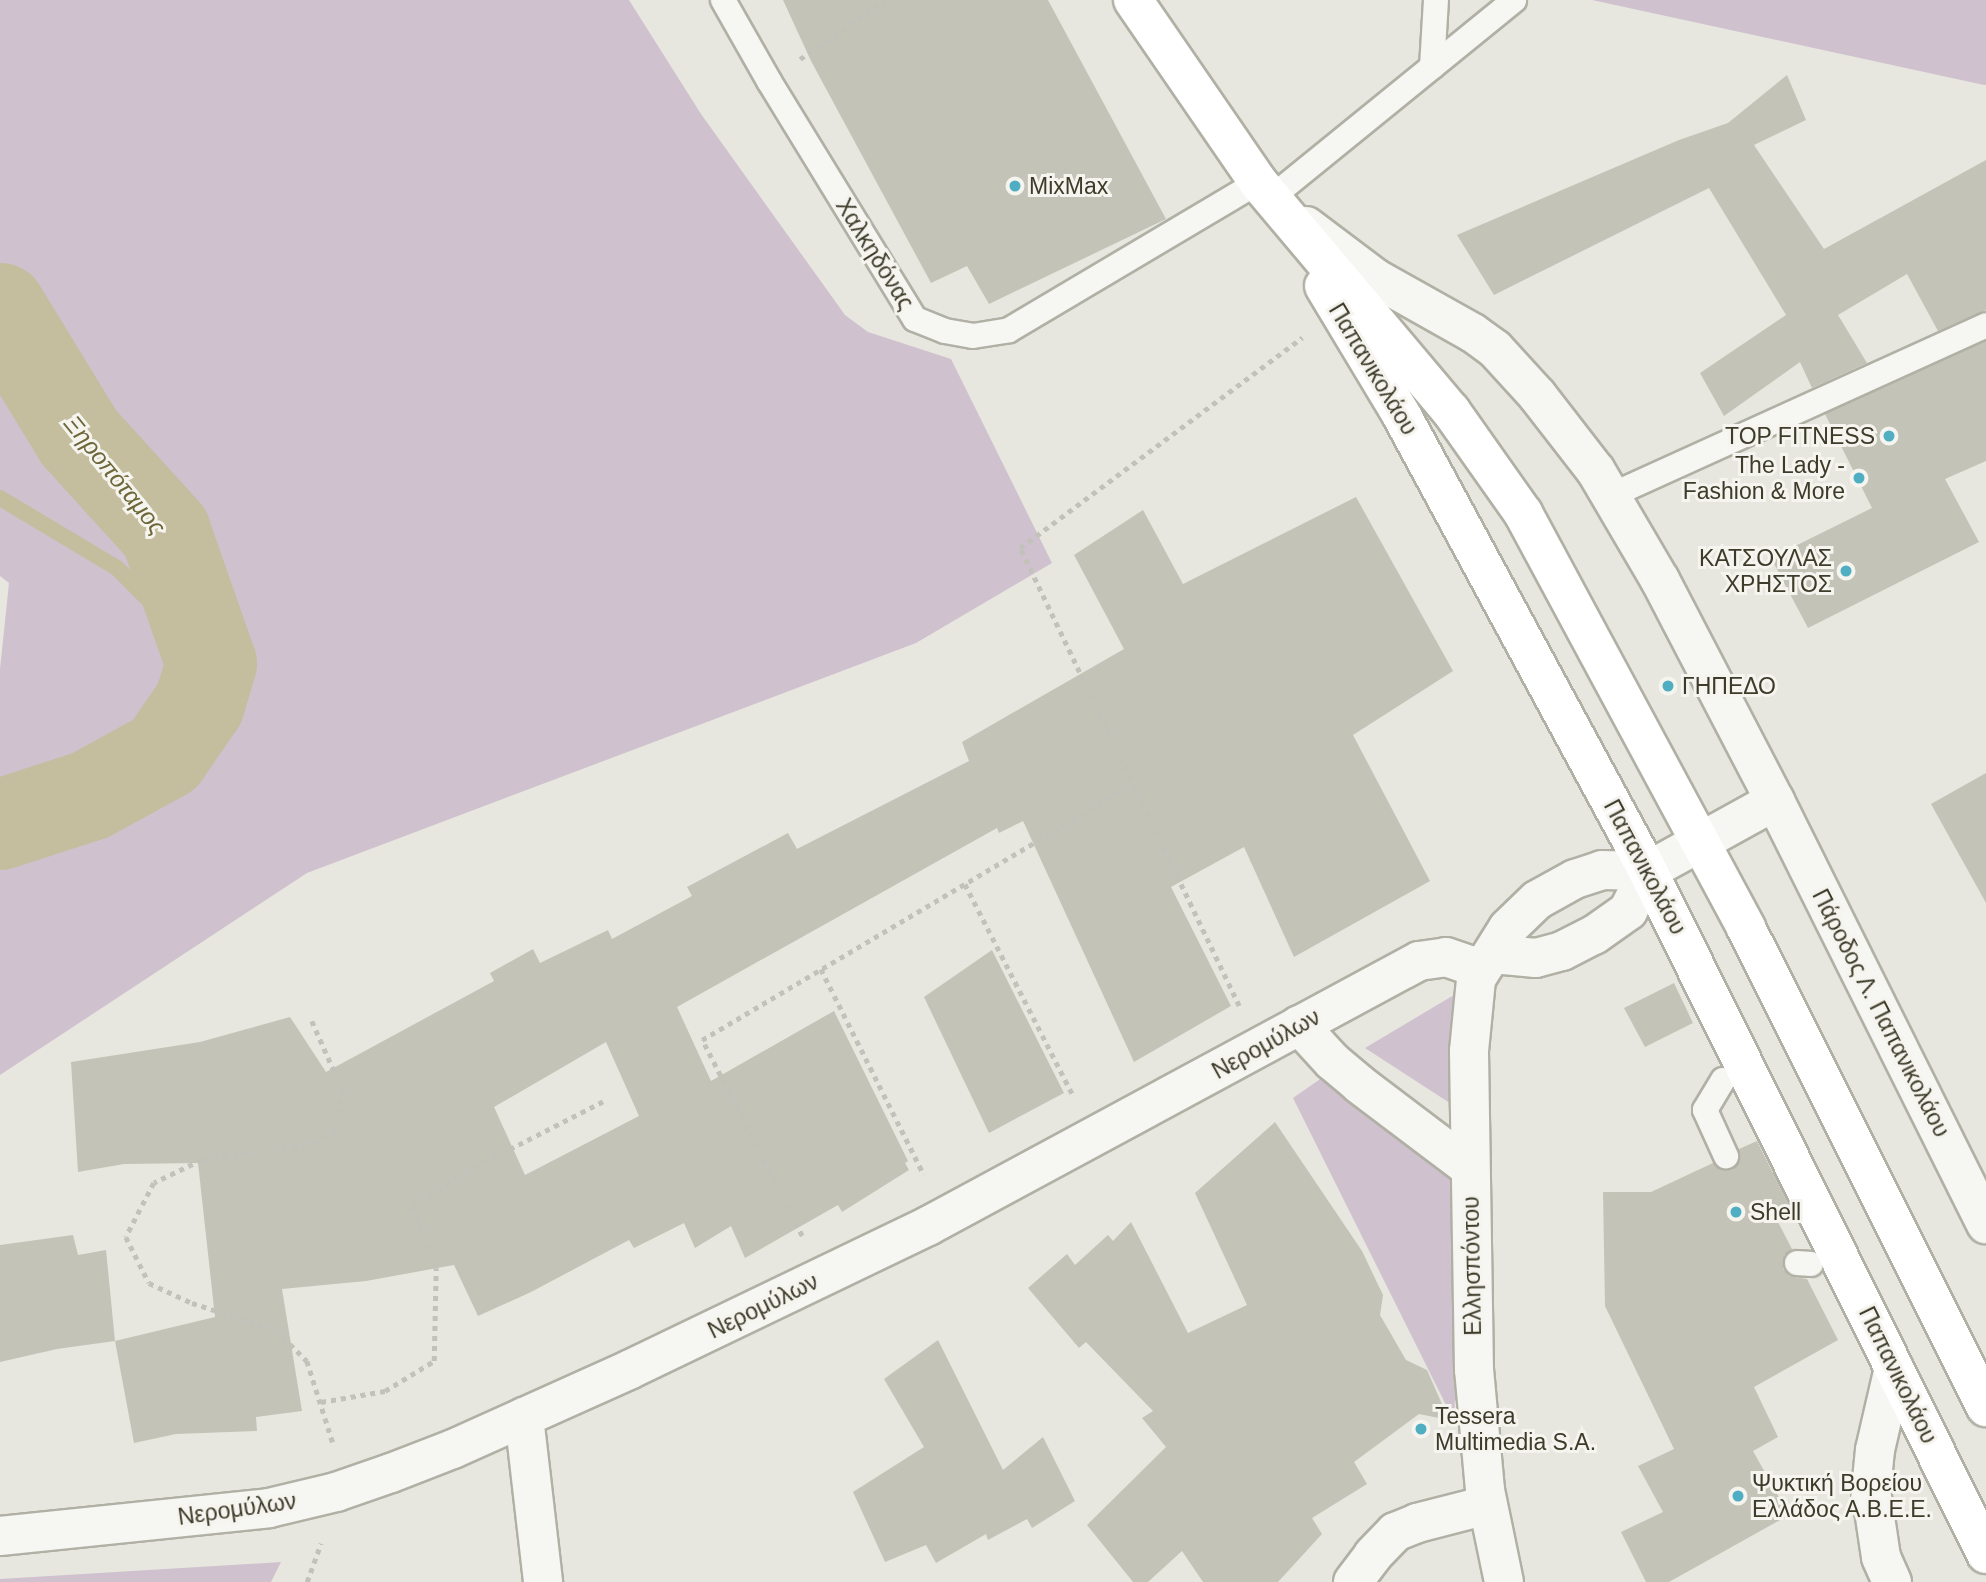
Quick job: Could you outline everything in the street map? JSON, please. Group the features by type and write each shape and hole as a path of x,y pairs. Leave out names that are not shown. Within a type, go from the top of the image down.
{"main road":[{"name":"Παπανικολάου","path":"1133,0 1265,189 1421,451 1648,871 1986,1554"},
{"name":"Παπανικολάου","path":"1265,189 1422,374 1503,482 1570,596 1701,841 1852,1134 1986,1407"}],"street":[{"name":"Πάροδος Λ. Παπανικολάου","path":"1265,189 1375,278 1473,333 1495,349 1566,430 1612,495 1660,580 1775,802 1986,1224"},
{"path":"1487,962 1516,918 1557,889 1602,870 1648,871 1775,802"},
{"name":"Νερομύλων","path":"0,1536 244,1511 295,1503 336,1492 453,1449 823,1278 945,1217 1299,1025 1427,959 1446,957 1487,962 1536,958 1562,951 1594,935 1628,911 1648,871"},
{"name":"Ελλησπόντου","path":"1487,962 1473,993 1469,1051 1474,1370 1487,1505 1504,1582"},
{"path":"1299,1025 1332,1061 1359,1084 1470,1168"},
{"path":"1892,1582 1881,1557 1871,1490 1875,1450 1894,1368"},
{"path":"524,1416 543,1582"},
{"path":"1353,1582 1395,1532 1417,1522 1487,1505"}],"lane":[{"name":"Χαλκηδόνας","path":"723,0 769,81 915,319 945,331 972,336 1009,330 1265,189 1432,67 1514,0"},
{"path":"1432,67 1436,0"},
{"path":"1612,495 1986,325"},
{"path":"1723,1080 1705,1110 1726,1156"}],"path":[{"path":"769,81 885,0"},
{"path":"1259,1048 1020,548 1338,311"},
{"path":"823,1278 702,1040 1132,785"},
{"path":"965,884 1095,1138"},
{"path":"821,969 945,1217"},
{"path":"312,1021 342,1089 336,1131 317,1143 202,1160 154,1183 126,1237 149,1283 192,1303 276,1330 306,1361 334,1443 336,1492"},
{"path":"321,1402 385,1391 434,1361 436,1268 412,1207 465,1172 606,1100"}],"shaded area":[{"path":"0,0 629,0 701,114 845,315 868,332 951,359 1052,563 916,643 307,873 0,1075 0,669 9,583 0,576"},
{"path":"1592,0 1986,0 1986,85 1984,85"},
{"path":"1469,986 1456,1107 1365,1048"},
{"path":"1333,1070 1465,1174 1454,1421 1293,1098"},
{"path":"281,1562 271,1582 0,1582 0,1579"}],"building":[{"name":"MixMax","path":"783,0 1048,0 1166,219 989,304 967,266 931,283 811,61"},
{"path":"1787,75 1806,120 1754,145 1824,249 1986,160 1986,310 1938,331 1907,274 1838,315 1867,363 1812,388 1800,362 1724,416 1700,373 1786,315 1709,188 1494,295 1457,235 1679,140 1728,123"},
{"path":"1986,341 1986,461 1945,479 1979,542 1808,628 1771,558 1872,508 1825,414"},
{"path":"1356,497 1453,671 1353,735 1430,881 1294,957 1244,847 1171,887 1231,1006 1134,1062 1023,821 999,833 997,828 677,1007 711,1081 834,1011 908,1161 905,1163 909,1170 842,1212 838,1205 745,1258 731,1226 695,1248 684,1223 634,1248 629,1240 531,1292 478,1316 454,1265 366,1281 282,1289 302,1411 256,1417 257,1431 176,1434 134,1443 115,1341 215,1317 198,1163 124,1164 78,1172 71,1062 200,1042 290,1017 326,1072 494,981 490,973 533,949 540,963 608,930 612,939 692,896 687,887 788,833 797,849 969,761 962,742 1124,649 1074,555 1143,510 1183,584","holes":["606,1042 639,1116 525,1175 494,1107"]},
{"path":"1986,773 1986,903 1931,804"},
{"path":"992,950 1064,1093 989,1133 924,997"},
{"path":"1674,983 1693,1023 1645,1047 1624,1008"},
{"path":"1275,1122 1362,1251 1383,1295 1380,1315 1406,1360 1427,1370 1449,1420 1419,1414 1354,1462 1367,1484 1312,1518 1322,1534 1278,1582 1203,1582 1182,1551 1148,1582 1133,1582 1087,1525 1166,1447 1142,1418 1153,1411 1086,1342 1079,1348 1028,1288 1067,1254 1075,1265 1108,1235 1113,1241 1131,1222 1188,1333 1247,1305 1195,1193"},
{"path":"1757,1141 1792,1211 1776,1218 1792,1249 1784,1255 1783,1269 1789,1276 1807,1279 1838,1340 1754,1387 1778,1437 1753,1451 1789,1515 1669,1582 1646,1582 1621,1532 1663,1512 1638,1466 1674,1449 1605,1306 1603,1192 1651,1192 1713,1163 1718,1168 1732,1170 1738,1164 1739,1149"},
{"path":"73,1235 78,1255 106,1250 115,1341 57,1349 0,1362 0,1245"},
{"path":"938,1340 1003,1470 1043,1437 1075,1501 1032,1528 1027,1519 988,1540 986,1534 936,1563 926,1545 885,1562 853,1492 924,1447 884,1379"}],"waterway":[{"name":"Ξηροπόταμος","path":"0,308 78,436 165,532 211,663 199,703 164,754 89,795 0,824"},
{"path":"0,498 117,568 211,663"}],"place":[{"name":"MixMax","path":"1015,186"},
{"name":"TOP FITNESS","path":"1889,436"},
{"name":"The Lady - Fashion & More","path":"1859,478"},
{"name":"ΚΑΤΣΟΥΛΑΣ ΧΡΗΣΤΟΣ","path":"1846,571"},
{"name":"ΓΗΠΕΔΟ","path":"1668,686"},
{"name":"Shell","path":"1736,1212"},
{"name":"Tessera Multimedia S.A.","path":"1421,1429"},
{"name":"Ψυκτική Βορείου Ελλάδος Α.Β.Ε.Ε.","path":"1738,1496"}]}
